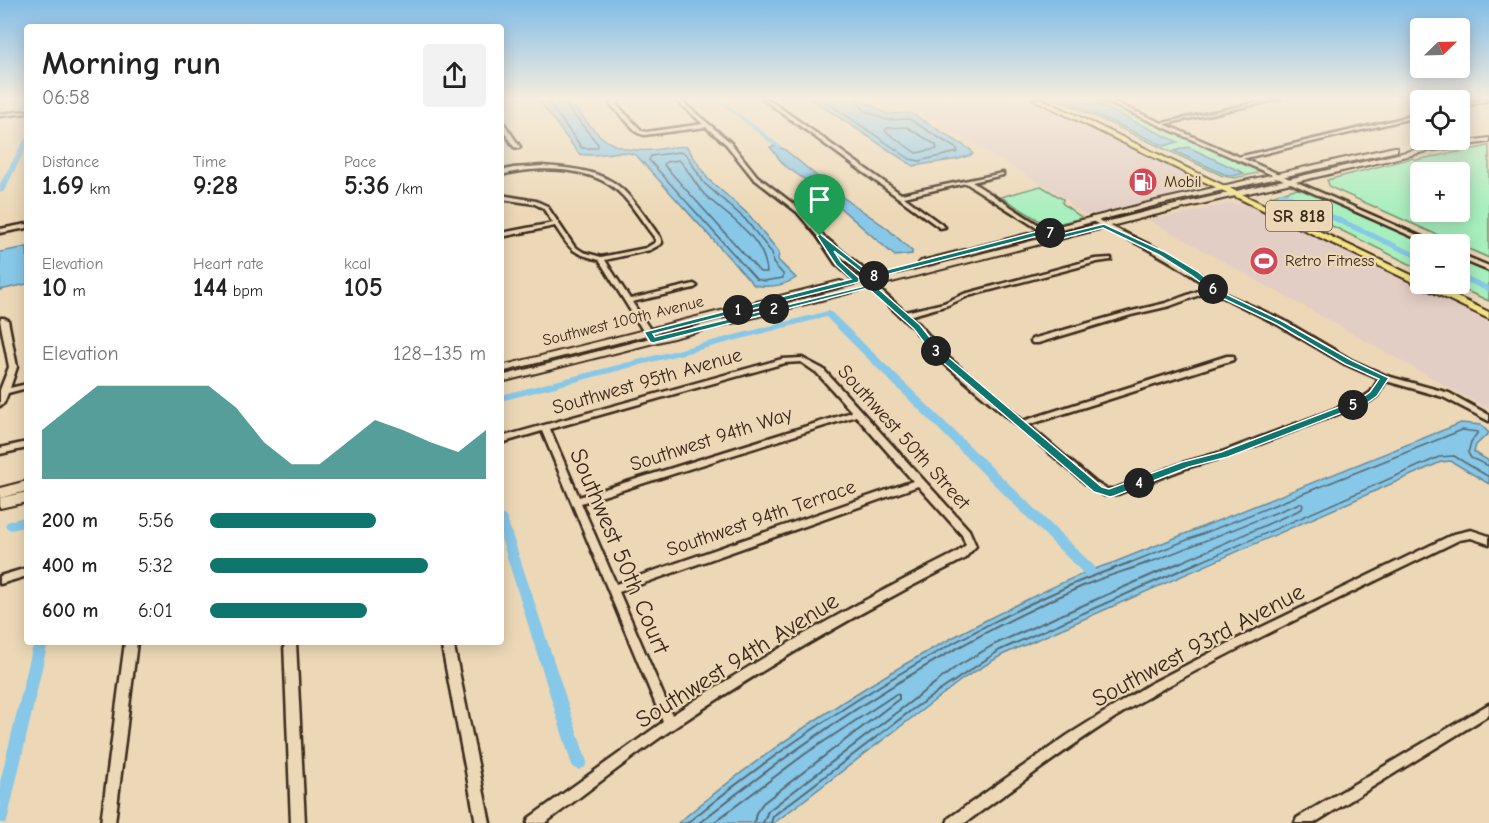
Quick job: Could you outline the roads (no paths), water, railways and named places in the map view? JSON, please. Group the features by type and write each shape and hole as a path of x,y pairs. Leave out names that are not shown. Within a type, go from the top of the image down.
{"main road":[{"name":"SR 818","path":"1117,137 1223,188 1248,192 1410,268"},
{"name":"SR 818","path":"1128,137 1410,278"},
{"path":"1248,192 1428,149 1489,140"},
{"name":"Southwest 100th Avenue","path":"504,368 650,336 1104,226 1235,190 1277,175 1410,147"},
{"name":"Southwest 100th Avenue","path":"504,378 857,280 870,281 1046,231 1223,188"},
{"name":"SR 818","path":"1444,294 1489,316"},
{"path":"1465,294 1489,305"},
{"path":"0,493 24,487"},
{"path":"0,503 24,498"}],"street":[{"path":"511,137 517,147"},
{"path":"721,137 755,177 791,204 820,236 922,332 936,351 1106,497 1186,465 1225,454 1357,404 1374,394 1384,378"},
{"path":"819,137 942,227"},
{"path":"1190,137 1411,234"},
{"path":"1237,158 1325,137"},
{"path":"504,172 529,168 591,175 615,186 657,237 659,243 653,248 601,259 576,250 549,210 541,204 504,198"},
{"path":"901,196 1001,174"},
{"path":"968,182 1056,238"},
{"path":"1092,219 1162,253 1194,273 1214,290 1280,322 1348,362 1384,378 1446,395 1489,418"},
{"path":"504,234 557,224"},
{"path":"0,231 24,227"},
{"path":"820,236 838,264 857,280"},
{"path":"601,259 650,336"},
{"path":"903,315 997,286 1097,260 1109,259"},
{"path":"1470,260 1489,269"},
{"path":"628,302 694,286"},
{"path":"1035,341 1130,313 1168,305 1203,291 1214,290"},
{"path":"0,403 2,392 13,367 4,320"},
{"path":"1022,424 1230,358"},
{"name":"Southwest 50th Street","path":"802,360 815,367 857,412 966,533 971,546"},
{"name":"Southwest 95th Avenue","path":"504,439 785,361 802,360"},
{"path":"2,392 24,387"},
{"name":"Southwest 94th Way","path":"577,501 857,412"},
{"name":"Southwest 50th Court","path":"545,428 615,589 670,724"},
{"path":"0,452 24,446"},
{"name":"Southwest 94th Terrace","path":"615,589 920,482"},
{"name":"Southwest 93rd Avenue","path":"954,823 1072,739 1161,684 1456,537 1477,536 1489,540"},
{"name":"Southwest 94th Avenue","path":"534,823 670,724 785,651 853,612 960,556 971,546"},
{"path":"0,579 24,573"},
{"path":"108,823 131,645"},
{"path":"290,645 298,823"},
{"path":"448,645 483,823"},
{"path":"1302,823 1489,709"}],"water":[{"path":"567,137 602,137 625,149 654,150 687,147 708,179 749,215 779,252 778,260 796,278 776,286 754,285 636,155 622,152 579,154"},
{"path":"869,137 951,137 971,150 973,154 959,159 913,166"},
{"path":"1145,137 1168,137 1178,142 1164,146"},
{"path":"770,147 784,149 841,196 887,228 912,251 912,254 895,256 821,191 784,165"},
{"path":"1188,147 1244,173 1233,176 1224,174 1174,151"},
{"path":"24,248 24,285 0,290 0,252"},
{"path":"1461,423 1481,425 1489,433 1476,445 1474,452 1489,461 1489,484 1451,461 1441,462 1002,655 964,678 774,823 678,823 753,764 832,709 914,659 998,614 1085,573"}],"waterway":[{"path":"767,137 779,147"},
{"path":"0,191 24,146"},
{"path":"1282,194 1410,253"},
{"path":"1470,280 1489,289"},
{"path":"504,397 828,314 1089,570"},
{"path":"11,525 24,522"},
{"path":"504,528 579,762"},
{"path":"0,817 40,645"}],"place":[{"name":"Mobil","path":"1143,182"},
{"name":"Retro Fitness","path":"1264,261"}]}
